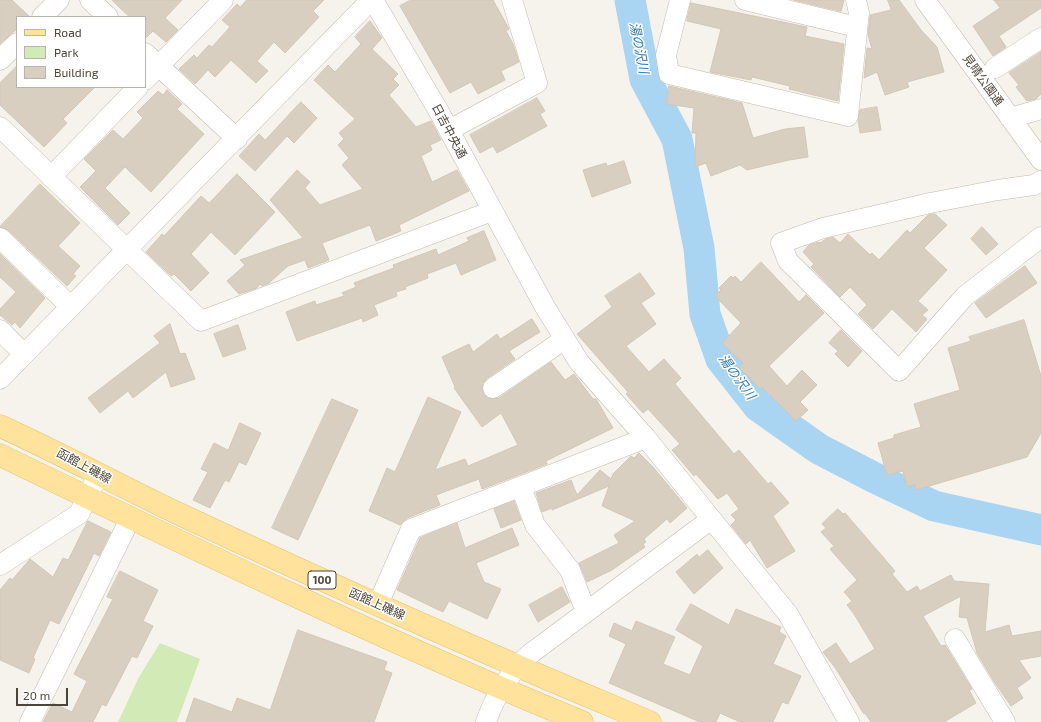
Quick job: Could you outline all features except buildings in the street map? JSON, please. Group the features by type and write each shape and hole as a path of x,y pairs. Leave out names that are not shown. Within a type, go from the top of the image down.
{"main road":[{"name":"函館上磯線","path":"0,426 56,452 98,475 312,575 517,666 650,722"},
{"name":"函館上磯線","path":"0,455 130,519 502,688 582,722"}],"street":[{"path":"43,16 58,0"},
{"path":"90,0 107,16"},
{"path":"146,77 152,59 223,0"},
{"path":"0,379 372,0"},
{"name":"日吉中央通","path":"372,0 449,130 545,307 579,362 646,438 710,520 788,614 849,722"},
{"path":"449,130 537,83 512,0"},
{"path":"680,0 666,55 669,74 848,116 859,13 856,0"},
{"path":"746,0 857,27"},
{"name":"見晴公園通","path":"925,0 1041,160"},
{"path":"995,68 1041,38"},
{"path":"0,60 16,44"},
{"path":"152,59 237,139"},
{"path":"51,177 137,88"},
{"path":"1010,118 1035,109 1041,109"},
{"path":"0,127 201,321 492,211"},
{"path":"1041,181 1034,185 998,190 930,203 823,228 781,243 788,261 899,371 964,296 1041,237"},
{"path":"0,238 71,307"},
{"path":"0,330 24,354"},
{"path":"493,388 565,339"},
{"path":"378,604 411,529 646,438"},
{"path":"0,565 79,514 98,475"},
{"path":"522,487 535,525 570,570 586,612"},
{"path":"30,722 130,519"},
{"path":"486,722 493,702 502,688 517,666 530,654 710,520"},
{"path":"955,639 1005,722"}],"green space":[{"path":"160,643 200,659 177,722 118,722 139,677"}],"waterway":[{"name":"湯の沢川","path":"630,0 645,79 677,139 699,248 705,314 721,359 758,406 819,449 934,506 1041,530"}]}
